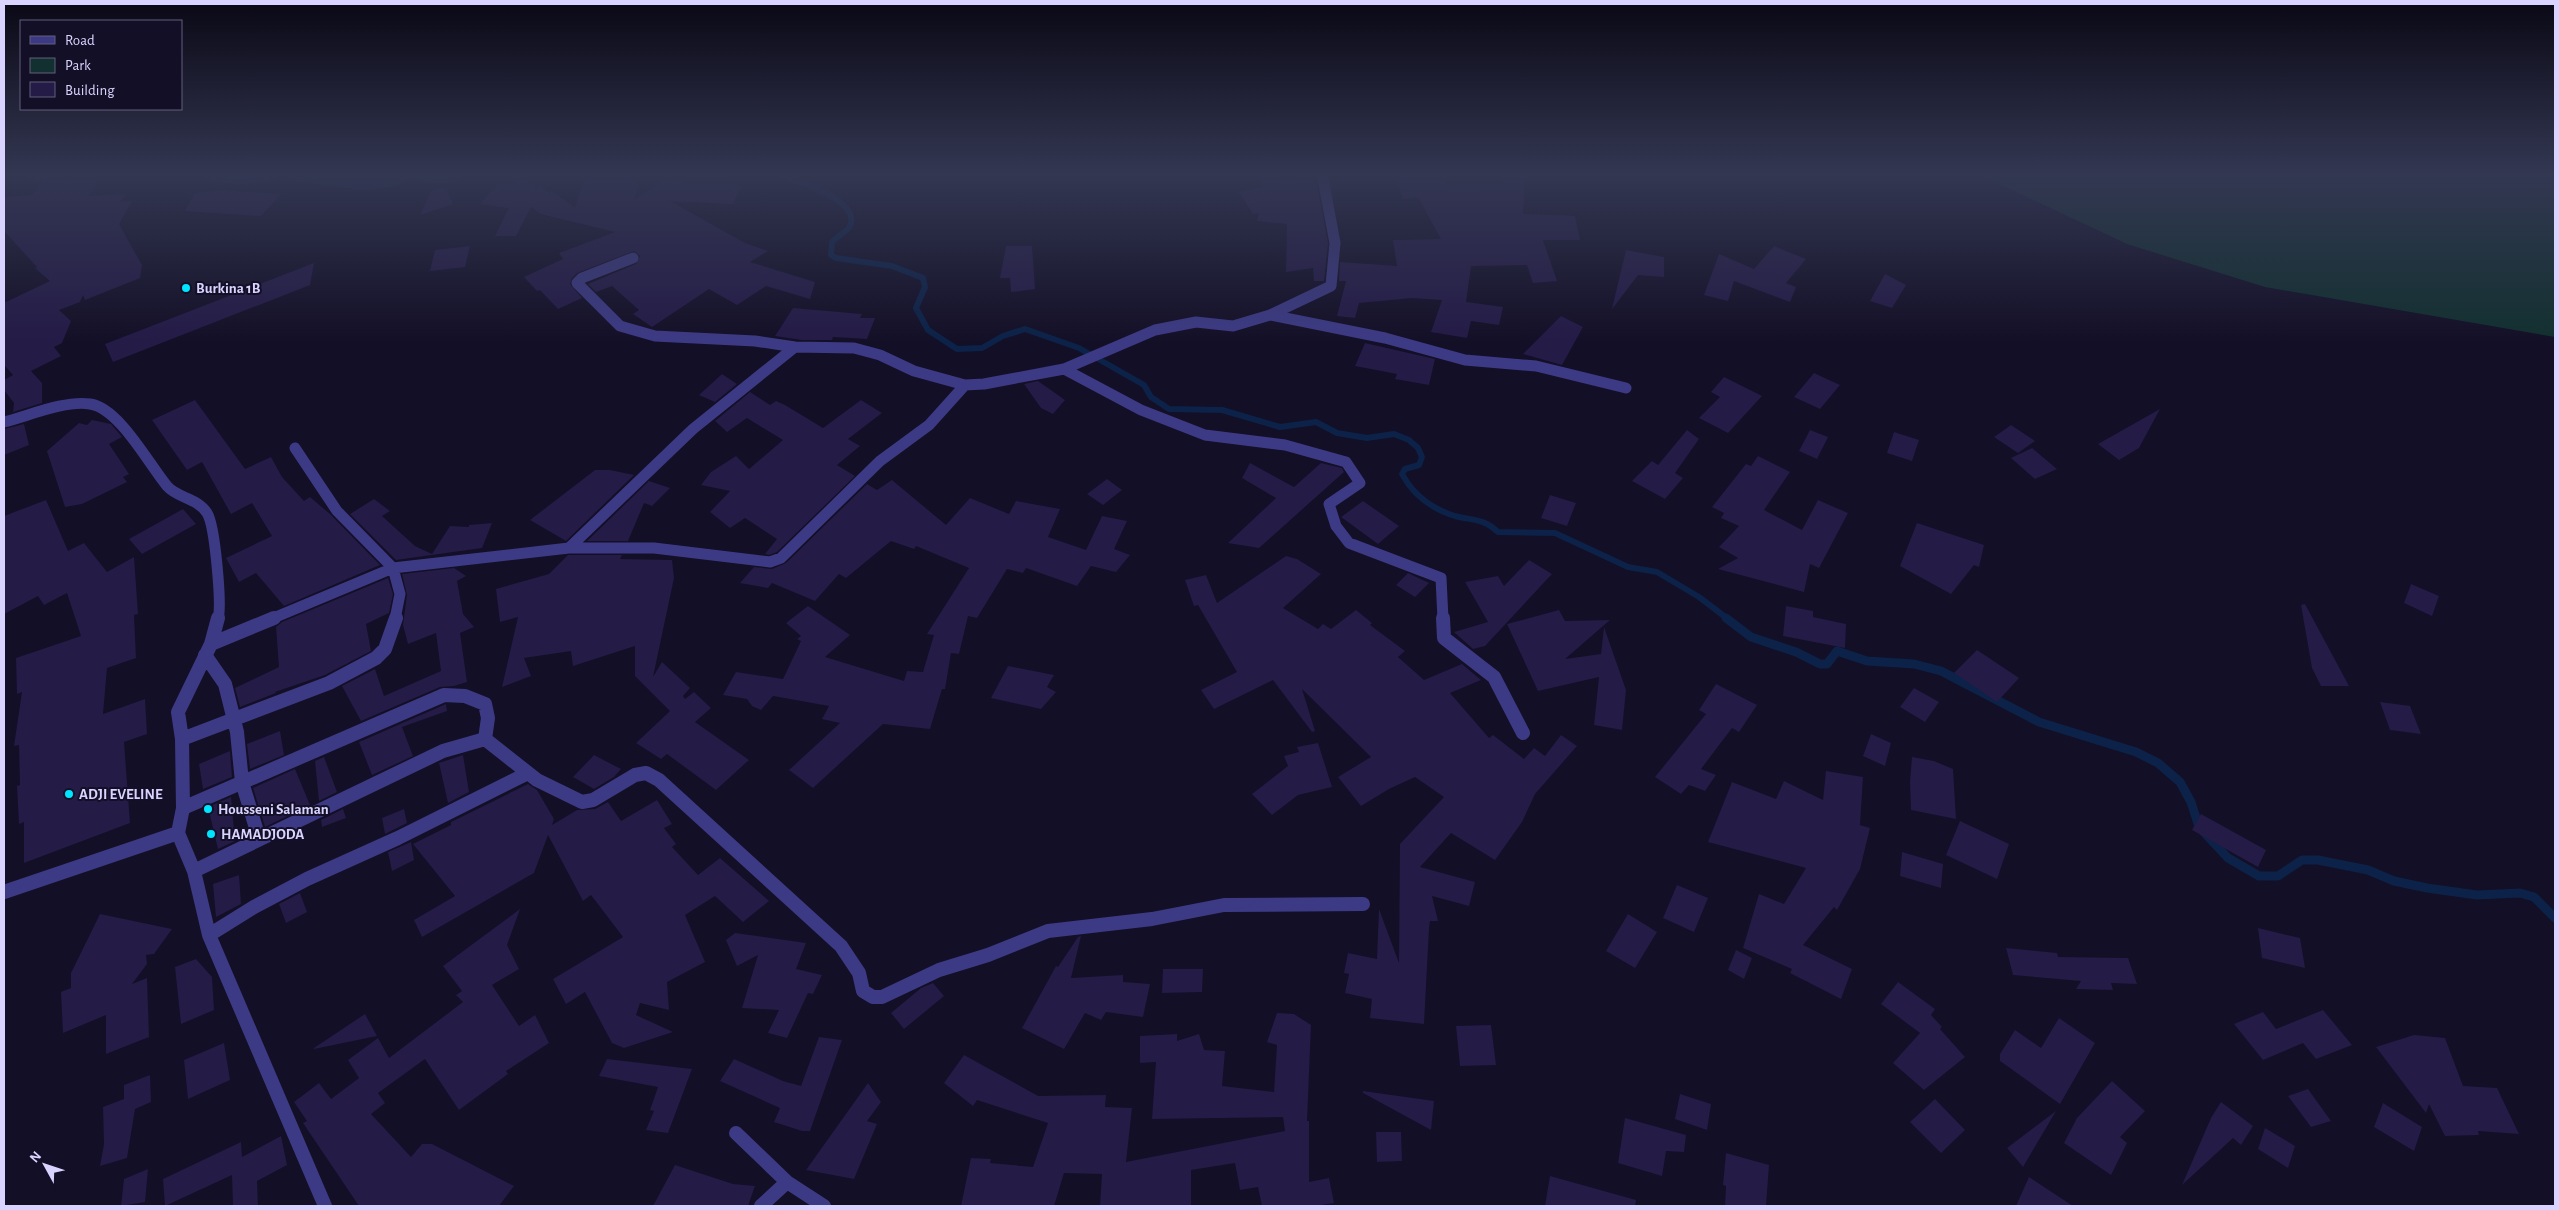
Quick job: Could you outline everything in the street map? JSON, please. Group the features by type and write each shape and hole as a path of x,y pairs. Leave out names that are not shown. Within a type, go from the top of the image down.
{"street":[{"path":"633,258 582,278 577,283 620,326 655,336 755,341 795,347 854,348 880,355 914,371 965,385 984,384 1070,366 1155,330 1196,322 1233,326 1270,315 1331,286 1335,270 1335,242 1333,229"},
{"path":"1270,315 1385,338 1465,360 1536,366 1626,388"},
{"path":"569,548 693,428 795,347"},
{"path":"1070,366 1141,410 1205,434 1285,445 1346,462 1360,483 1329,504 1336,526 1349,543 1441,578 1444,638 1494,677 1523,733"},
{"path":"208,649 393,568 569,548 654,548 770,562 776,560 781,558 840,502 880,461 929,425 965,385"},
{"path":"4,422 72,404 90,404 112,414 169,488 192,499 208,514 219,577 220,612 208,649 178,712 182,739 183,808 178,833 194,871 209,935 325,1206"},
{"path":"182,739 329,683 376,658 385,649 399,608 400,594 393,568 336,511 296,448"},
{"path":"208,649 225,684 234,719 242,782 259,838"},
{"path":"183,808 444,696 460,694 476,698 485,704 488,718 485,739"},
{"path":"485,739 538,780 582,802 593,800 635,775 646,773 659,780 841,946 858,973 863,991 873,997 882,997 940,970 988,955 1048,931 1152,919 1224,905 1363,904"},
{"path":"194,871 259,838 443,751 485,739"},
{"path":"209,935 254,907 306,879 398,838 528,773"},
{"path":"4,892 178,833"},
{"path":"736,1133 788,1182 824,1206"},
{"path":"761,1206 788,1182"}],"green space":[{"path":"2096,229 2555,229 2555,337 2265,287 2127,244"}],"building":[{"path":"4,229 122,229 142,265 140,278 85,300 83,295 80,302 59,310 71,321 62,343 54,347 61,356 31,371 42,383 42,403 13,412 14,403 4,390 4,380 13,375 4,365 4,303 50,281 35,268 37,267"},
{"path":"498,229 519,229 516,236 495,236"},
{"path":"605,229 721,229 745,243 768,251 750,262 815,282 810,299 766,286 737,305 709,289 652,327 633,314 639,310 612,286 596,292 588,284 636,264 640,256 634,251 577,273 572,278 570,284 582,298 558,309 524,277 563,259 559,253 615,232"},
{"path":"1287,229 1325,229 1328,243 1324,281 1314,281 1313,268 1286,272"},
{"path":"1436,229 1578,229 1580,240 1543,240 1557,281 1533,283 1527,265 1471,266 1466,302 1503,307 1499,325 1471,321 1467,338 1431,332 1442,300 1412,298 1359,303 1355,318 1337,316 1346,281 1339,281 1340,262 1397,266 1393,240 1441,239"},
{"path":"470,246 465,267 430,271 435,250"},
{"path":"1006,246 1032,246 1035,289 1011,292 1010,278 1000,278"},
{"path":"1774,246 1806,259 1786,283 1796,287 1790,302 1734,281 1728,301 1704,295 1719,254 1754,269"},
{"path":"1626,250 1664,257 1664,277 1638,275 1612,309"},
{"path":"314,263 310,285 113,362 105,344"},
{"path":"1885,274 1906,285 1892,308 1870,301"},
{"path":"793,308 862,314 860,318 875,318 867,339 833,337 832,340 802,340 775,336"},
{"path":"1561,316 1583,327 1562,365 1523,354"},
{"path":"1365,343 1435,359 1429,385 1395,379 1397,374 1355,366"},
{"path":"1814,373 1840,385 1820,409 1794,397"},
{"path":"722,374 737,384 715,402 699,395"},
{"path":"1724,377 1762,396 1728,433 1699,418 1720,397 1711,392"},
{"path":"1038,381 1065,400 1053,414 1041,408 1024,384"},
{"path":"750,392 770,405 776,401 785,405 823,428 861,400 882,413 848,439 860,446 837,465 855,476 777,552 769,555 765,554 777,539 745,518 730,528 710,512 730,491 701,485 711,472 736,456 749,469 783,440 747,418 727,432 715,421"},
{"path":"195,400 245,469 271,457 282,477 304,501 310,497 330,514 380,565 284,606 256,573 239,582 226,558 272,536 252,503 231,514 202,462 187,470 152,420"},
{"path":"2160,409 2139,448 2119,460 2098,444"},
{"path":"92,420 111,424 122,437 109,444 129,474 123,477 127,482 82,504 65,507 47,451 79,423 87,425"},
{"path":"24,424 29,445 4,455 4,429"},
{"path":"2011,425 2035,441 2018,453 1994,437"},
{"path":"1687,430 1699,439 1675,473 1683,478 1665,499 1632,481 1652,461 1658,465"},
{"path":"1810,430 1828,437 1817,459 1799,451"},
{"path":"1894,432 1919,440 1912,461 1887,453"},
{"path":"2032,448 2057,469 2035,479 2011,458"},
{"path":"1758,456 1790,472 1764,510 1802,530 1818,500 1848,513 1819,568 1810,564 1804,592 1718,569 1738,558 1719,547 1739,526 1721,518 1724,513 1712,507 1746,464 1751,466"},
{"path":"1250,463 1294,487 1321,463 1342,468 1344,472 1259,548 1228,543 1276,498 1242,478"},
{"path":"595,470 610,470 634,475 566,541 530,520"},
{"path":"1107,479 1122,490 1103,505 1087,494"},
{"path":"892,480 946,525 970,498 1009,514 1016,501 1060,509 1048,537 1086,550 1102,516 1127,521 1114,549 1130,555 1116,572 1091,566 1077,586 1026,568 1023,573 1007,569 977,618 968,616 959,654 951,653 945,689 942,689 930,729 883,724 813,788 789,770 840,723 822,719 829,706 773,696 761,710 752,706 747,699 723,695 736,672 783,679 801,641 797,639 801,636 786,623 808,606 850,635 825,657 904,681 907,671 923,672 934,635 927,634 969,568 916,546 914,549 891,541 846,578 839,574 815,601 772,583 768,588 740,583 754,567 772,569 786,563 867,484 877,490"},
{"path":"649,481 670,488 652,506 644,503 628,541 587,541"},
{"path":"1550,495 1576,503 1567,526 1541,518"},
{"path":"374,499 390,511 382,516 415,546 432,554 450,526 469,527 469,525 492,523 482,548 396,560 350,514"},
{"path":"46,500 68,551 84,543 107,572 134,557 138,614 134,615 136,658 107,668 103,714 145,699 147,734 124,742 130,823 24,863 24,822 19,824 17,786 20,785 19,745 14,746 22,692 17,694 16,658 81,636 67,593 44,605 38,596 4,614 4,516"},
{"path":"1363,501 1399,526 1378,544 1341,517"},
{"path":"183,509 196,524 142,554 129,539"},
{"path":"1917,523 1984,545 1979,567 1974,565 1951,594 1900,566"},
{"path":"568,555 622,555 620,559 672,560 674,578 653,677 662,662 690,688 683,696 685,699 694,692 711,708 695,722 749,760 716,790 667,754 661,759 636,743 670,711 635,676 635,646 573,666 571,651 524,658 531,676 502,687 518,617 500,622 496,589 549,574"},
{"path":"1286,556 1297,559 1321,574 1283,608 1318,629 1323,624 1331,629 1356,610 1372,623 1370,625 1405,651 1398,657 1424,680 1462,664 1481,680 1450,693 1489,738 1493,735 1524,759 1534,748 1545,756 1561,735 1577,746 1535,794 1522,822 1495,860 1451,833 1420,867 1475,882 1469,906 1432,896 1438,921 1430,921 1424,1024 1370,1018 1372,999 1345,993 1349,974 1344,973 1348,953 1377,959 1379,909 1399,963 1400,844 1444,797 1415,777 1389,789 1361,806 1338,777 1371,757 1302,689 1315,731 1312,732 1273,680 1214,709 1201,690 1237,672 1198,605 1194,606 1185,580 1206,575 1217,603"},
{"path":"1529,560 1552,574 1485,646 1473,649 1454,632 1488,622 1465,582 1498,576 1504,586"},
{"path":"454,568 466,576 457,581 463,614 474,627 460,633 467,682 454,686 440,687 361,721 342,686 375,669 384,696 441,671 436,633 408,644 403,625 407,595 402,574"},
{"path":"1408,573 1429,583 1415,597 1396,585"},
{"path":"388,578 393,594 389,613 366,624 371,651 325,675 275,692 240,707 235,688 279,667 276,627 282,622"},
{"path":"2411,584 2439,596 2432,616 2404,603"},
{"path":"2305,604 2349,686 2321,686 2312,668 2301,605"},
{"path":"1786,606 1813,611 1813,617 1846,624 1845,648 1783,636"},
{"path":"1559,610 1565,621 1610,620 1565,659 1601,654 1604,627 1626,690 1622,730 1594,725 1599,677 1538,691 1507,624"},
{"path":"1977,650 2019,678 1997,702 1954,673"},
{"path":"1008,666 1054,675 1047,687 1056,692 1041,709 991,698"},
{"path":"1716,684 1757,705 1739,732 1732,728 1701,769 1716,775 1705,791 1689,785 1681,794 1655,777 1706,714 1699,710"},
{"path":"1914,688 1939,702 1925,722 1900,707"},
{"path":"2380,702 2410,706 2421,734 2390,730"},
{"path":"446,704 447,711 402,727 413,756 372,775 359,742"},
{"path":"280,731 284,755 250,769 247,744"},
{"path":"1871,734 1891,743 1885,766 1863,756"},
{"path":"1318,743 1332,787 1298,795 1272,815 1252,794 1288,766 1284,756 1299,752 1297,747"},
{"path":"230,751 232,777 203,789 199,764"},
{"path":"463,755 469,792 448,803 439,763"},
{"path":"594,755 621,769 614,777 594,789 573,777"},
{"path":"324,757 337,792 319,801 315,761"},
{"path":"1912,757 1934,761 1953,769 1956,819 1911,810 1910,782"},
{"path":"295,769 310,805 265,827 253,788"},
{"path":"1826,771 1863,777 1860,825 1870,828 1860,869 1837,910 1834,907 1803,945 1852,969 1841,999 1790,973 1792,969 1743,948 1759,894 1784,904 1806,868 1708,842 1732,782 1776,799 1784,781 1823,800"},
{"path":"528,784 537,790 554,819 552,825 577,810 595,809 608,802 621,821 657,800 672,824 664,828 676,844 672,847 698,875 720,858 769,901 743,922 715,896 685,915 705,962 667,982 669,1010 640,1003 636,1015 673,1032 624,1048 612,1043 585,992 566,1004 553,979 623,937 591,895 583,901 548,835 534,873 422,937 414,920 455,896 413,844 451,825 451,822"},
{"path":"231,797 235,841 218,849 208,807"},
{"path":"343,809 346,818 322,827 321,820"},
{"path":"404,809 407,823 385,834 382,818"},
{"path":"2201,814 2266,850 2258,867 2192,830"},
{"path":"1960,821 2009,844 1997,879 1946,855"},
{"path":"411,842 414,860 392,871 388,852"},
{"path":"1902,852 1943,864 1941,888 1900,876"},
{"path":"239,875 241,904 216,917 213,884"},
{"path":"1677,885 1708,898 1694,932 1663,918"},
{"path":"300,893 307,912 286,923 279,904"},
{"path":"520,909 507,945 519,969 492,985 519,1026 535,1015 549,1043 506,1071 508,1074 459,1110 425,1059 378,1093 385,1103 371,1114 411,1157 422,1144 432,1144 514,1186 499,1206 359,1206 303,1123 307,1121 294,1102 319,1083 331,1099 359,1078 348,1060 378,1038 389,1058 463,1002 456,995 462,991 443,966"},
{"path":"100,914 172,929 154,954 146,955 147,964 132,984 147,978 149,1037 106,1054 106,1015 63,1033 61,992 71,988 71,973"},
{"path":"1628,914 1657,932 1635,968 1606,951"},
{"path":"2258,928 2300,938 2305,968 2262,958"},
{"path":"735,933 806,943 796,969 822,975 813,994 808,993 787,1038 768,1033 779,1010 742,1008 758,955 737,966 726,940"},
{"path":"1081,936 1071,978 1123,975 1123,982 1150,984 1143,1017 1106,1012 1101,1020 1085,1013 1064,1049 1022,1028 1056,966 1058,967 1078,937"},
{"path":"2006,948 2057,953 2058,957 2128,958 2137,984 2111,983 2113,990 2076,989 2081,981 2013,975"},
{"path":"1736,950 1752,958 1744,979 1728,970"},
{"path":"196,959 212,977 214,1010 181,1024 175,967"},
{"path":"1163,969 1203,969 1202,992 1162,993"},
{"path":"1898,982 1935,1009 1931,1015 1942,1027 1940,1029 1965,1057 1924,1090 1893,1063 1920,1033 1881,1004"},
{"path":"933,983 944,996 904,1029 891,1013 921,988"},
{"path":"2323,1010 2352,1045 2316,1059 2303,1043 2263,1060 2234,1024 2263,1012 2276,1029"},
{"path":"1277,1013 1294,1014 1311,1025 1307,1121 1309,1121 1309,1182 1329,1178 1334,1203 1314,1206 1262,1206 1258,1187 1240,1190 1235,1163 1191,1170 1191,1206 1100,1206 1102,1174 1064,1173 1054,1206 961,1206 971,1158 991,1159 990,1163 1033,1167 1048,1123 977,1100 973,1106 944,1083 964,1055 1038,1096 1106,1095 1105,1107 1132,1108 1126,1162 1285,1131 1283,1117 1152,1119 1156,1062 1140,1063 1140,1036 1177,1034 1177,1041 1199,1034 1204,1050 1225,1051 1222,1086 1274,1092 1277,1045 1267,1042"},
{"path":"365,1014 377,1036 314,1049 314,1048"},
{"path":"2059,1018 2095,1043 2060,1104 2000,1061 2000,1054 2015,1030 2041,1048"},
{"path":"1491,1025 1496,1065 1460,1066 1456,1026"},
{"path":"2414,1035 2445,1038 2463,1086 2497,1088 2519,1134 2478,1131 2479,1135 2445,1136 2429,1104 2426,1113 2376,1047"},
{"path":"819,1037 842,1040 810,1131 802,1131 774,1122 780,1108 720,1081 734,1059 783,1081 801,1086"},
{"path":"224,1043 230,1080 188,1099 184,1060"},
{"path":"607,1059 692,1069 668,1133 646,1130 654,1111 650,1110 658,1087 599,1076"},
{"path":"150,1075 151,1102 135,1109 127,1158 100,1166 104,1144 103,1107 124,1099 124,1085"},
{"path":"2112,1081 2145,1111 2120,1137 2127,1143 2111,1175 2064,1143 2077,1118"},
{"path":"868,1083 881,1102 867,1121 877,1124 854,1179 806,1170"},
{"path":"2308,1089 2331,1121 2311,1127 2288,1096"},
{"path":"1363,1091 1434,1101 1431,1130 1363,1093"},
{"path":"1680,1094 1711,1104 1707,1130 1675,1119"},
{"path":"1935,1099 1965,1130 1941,1153 1910,1122"},
{"path":"2221,1102 2253,1126 2241,1145 2233,1138 2182,1185 2211,1118"},
{"path":"2383,1103 2422,1127 2414,1151 2374,1127"},
{"path":"2056,1111 2023,1167 2007,1148"},
{"path":"1625,1118 1686,1135 1684,1152 1666,1151 1662,1176 1618,1163"},
{"path":"2265,1128 2295,1146 2288,1168 2258,1149"},
{"path":"1376,1132 1401,1132 1402,1161 1377,1162"},
{"path":"281,1136 287,1165 257,1181 258,1206 233,1206 232,1175 165,1206 163,1179 241,1142 242,1157"},
{"path":"1726,1153 1769,1165 1766,1206 1725,1206 1726,1186 1723,1185"},
{"path":"675,1165 733,1184 755,1186 748,1206 653,1206"},
{"path":"148,1169 145,1202 121,1206 124,1179"},
{"path":"1550,1176 1636,1200 1635,1206 1545,1206"},
{"path":"2029,1177 2073,1206 2016,1206"}],"waterway":[{"path":"847,229 832,242 831,255 836,258 892,266 923,278 925,287 916,308 928,330 957,349 982,348 1003,336 1025,329 1079,348 1144,385 1151,397 1169,409 1222,410 1280,427 1316,422 1337,433 1367,438 1394,434 1409,440 1418,448 1422,457 1419,465 1405,469 1402,474 1412,489 1424,501 1439,510 1455,516 1483,522 1498,532 1555,533 1628,567 1657,572 1699,597 1728,619"},
{"path":"1726,618 1751,637 1796,652 1820,664 1827,664 1837,651 1867,661 1914,664 1941,671 2039,722 2136,752 2158,763 2180,782 2191,802 2199,827 2228,858 2259,876 2278,876 2302,860 2318,860 2368,870 2394,881 2427,888 2477,895 2520,893 2534,897 2555,918"}],"place":[{"name":"Burkina 1B","path":"186,288"},
{"name":"ADJI EVELINE","path":"69,794"},
{"name":"Housseni Salaman","path":"208,809"},
{"name":"HAMADJODA","path":"211,834"}]}
